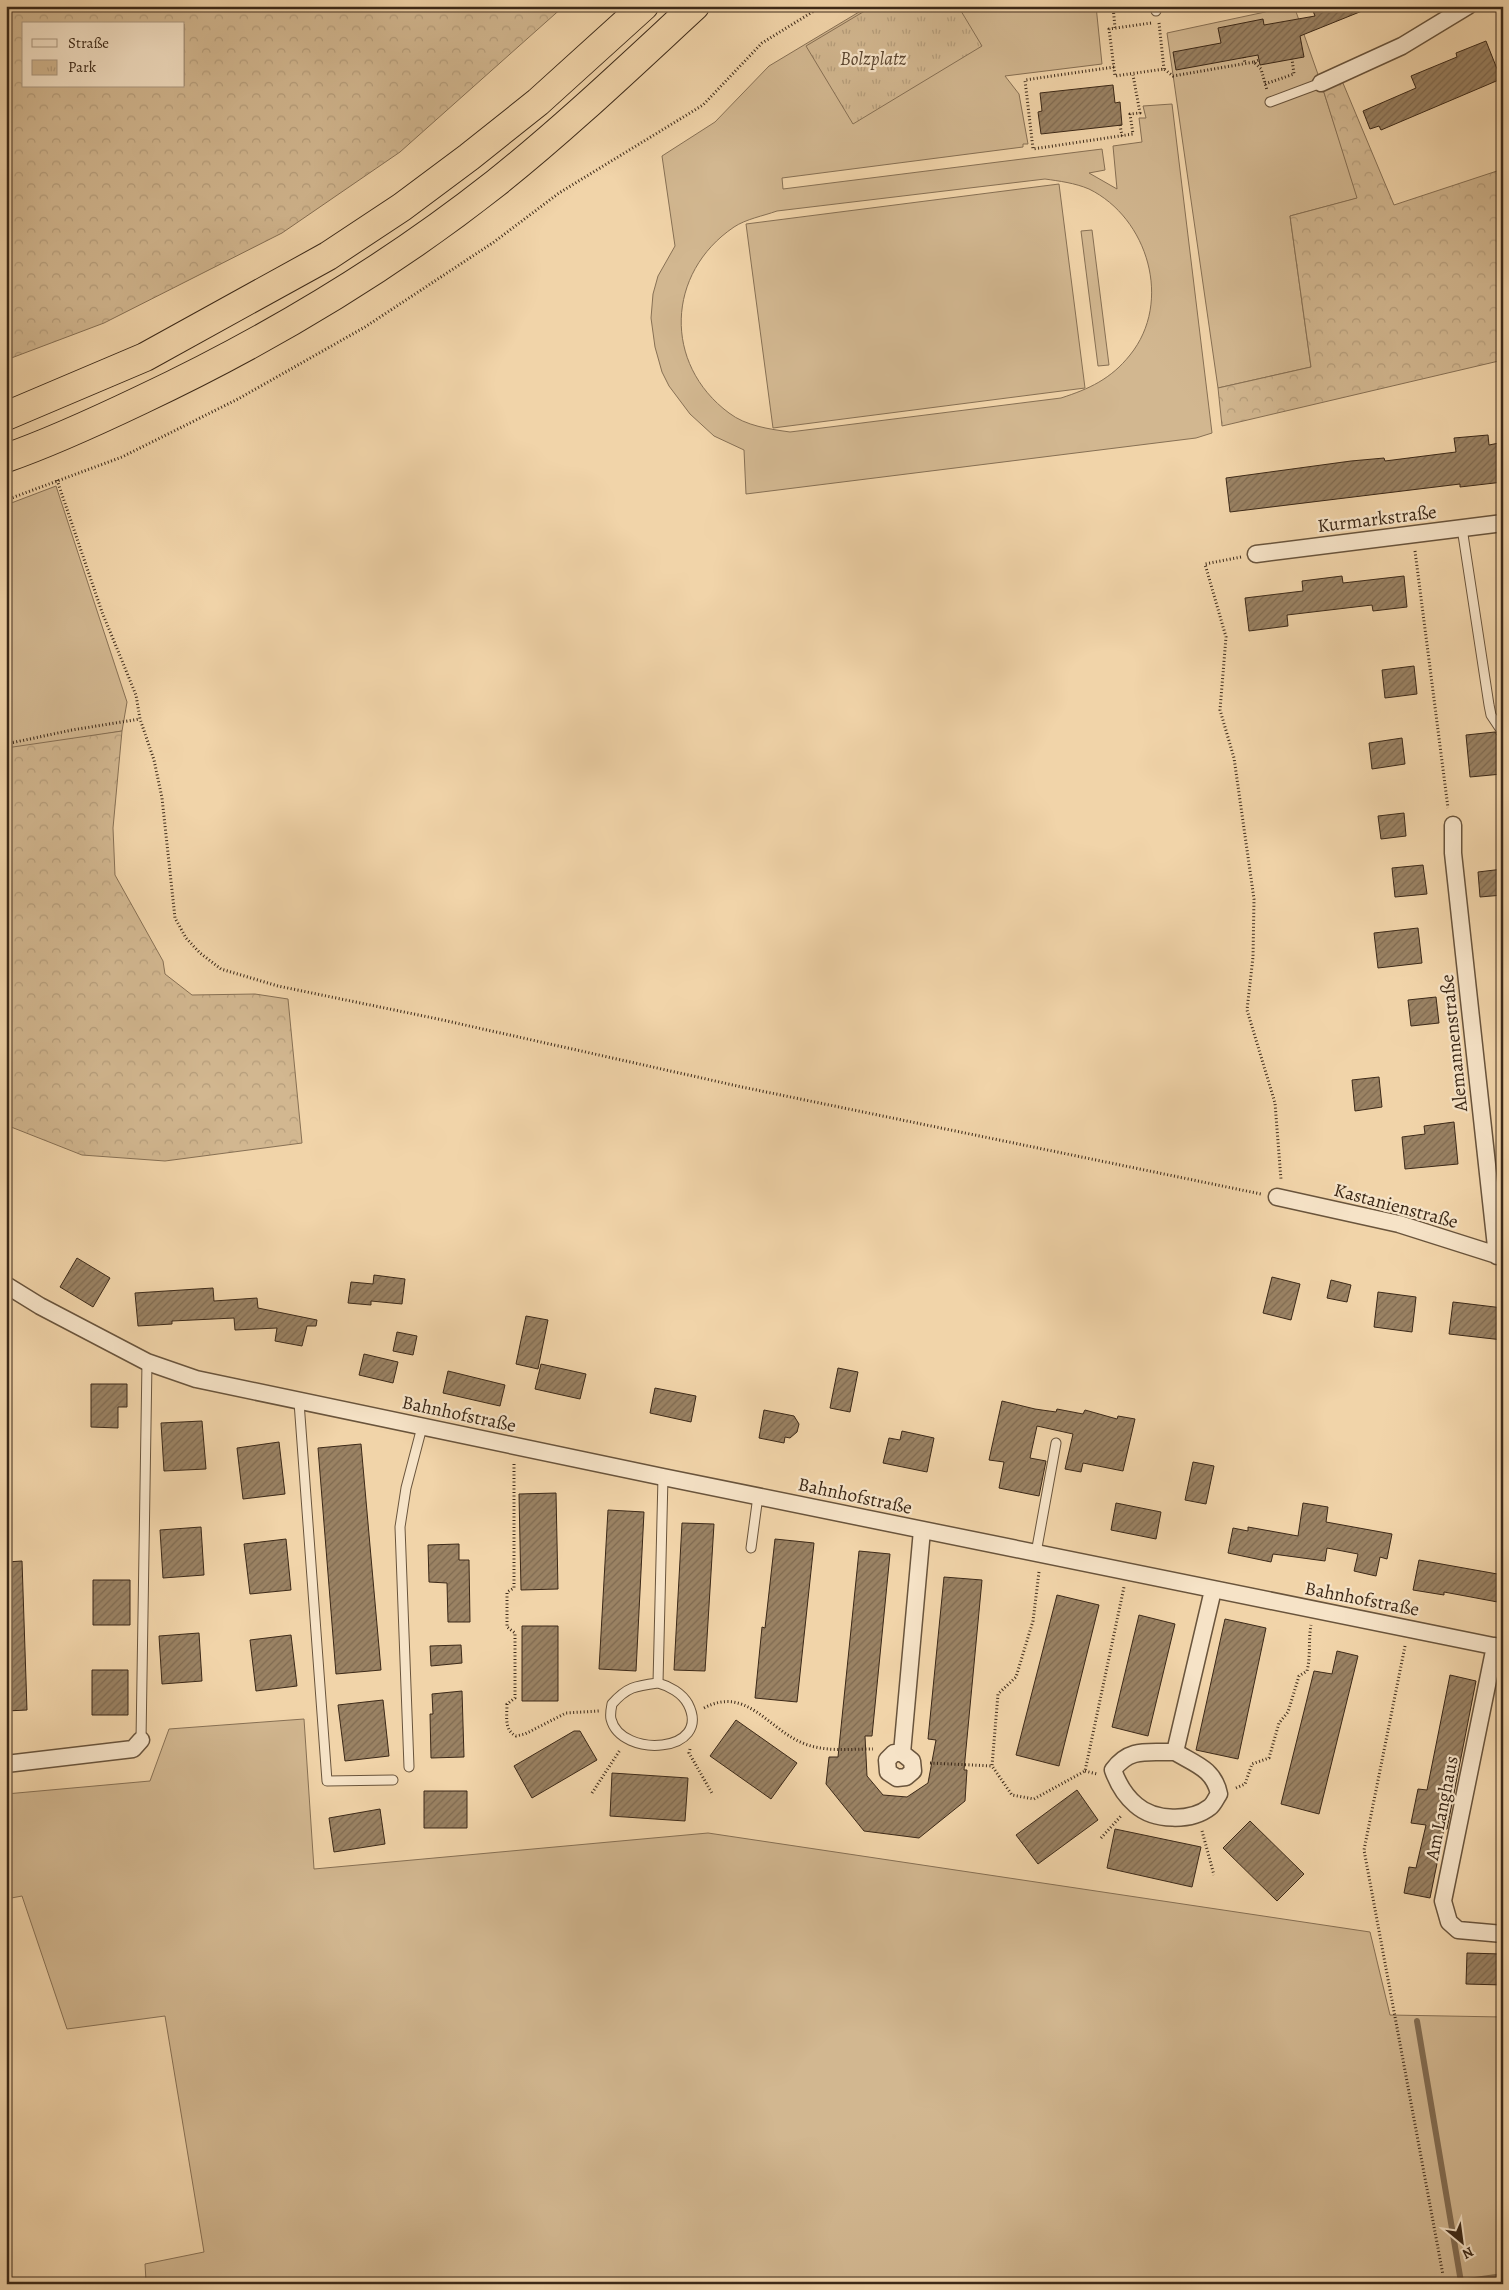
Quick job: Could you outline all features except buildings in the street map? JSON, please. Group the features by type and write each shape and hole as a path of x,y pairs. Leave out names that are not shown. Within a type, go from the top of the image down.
{"highway":[{"path":"6,416 145,357 328,256 402,207 469,157 538,102 644,6"},
{"path":"6,458 100,419 187,379 290,322 363,278 430,233 496,182 695,6"}],"street":[{"path":"1322,83 1402,46 1468,6"},
{"name":"Kurmarkstraße","path":"1256,554 1503,523"},
{"name":"Alemannenstraße","path":"1453,825 1453,853 1500,1256"},
{"name":"Kastanienstraße","path":"1277,1197 1399,1224 1500,1256"},
{"name":"Bahnhofstraße","path":"6,1285 40,1306 147,1362 196,1379 663,1477 1499,1647"},
{"name":"Bahnhofstraße","path":"907,1759 922,1530"},
{"path":"1175,1752 1213,1590"},
{"name":"Am Langhaus","path":"1499,1647 1443,1901 1449,1922 1458,1930 1503,1934"},
{"path":"6,1764 133,1749 141,1740"},
{"path":"894,1752 907,1759 913,1771 906,1777 897,1778 888,1772 887,1760 894,1752"},
{"path":"1175,1752 1210,1773 1217,1782 1219,1794 1211,1806 1197,1814 1176,1818 1157,1815 1137,1807 1119,1787 1113,1770 1120,1759 1131,1753 1175,1752"}],"lane":[{"path":"1270,102 1322,83"},
{"path":"1462,528 1489,705 1491,715 1503,733"},
{"path":"141,1740 147,1362"},
{"path":"299,1402 328,1781 393,1780"},
{"path":"409,1767 400,1527 406,1488 422,1427"},
{"path":"1039,1553 1056,1444"},
{"path":"658,1683 663,1477"},
{"path":"751,1548 758,1496"},
{"path":"658,1683 668,1686 685,1699 693,1719 685,1738 667,1746 635,1743 623,1737 612,1720 612,1704 624,1690 639,1685 658,1683"}],"path":[{"path":"6,500 122,457 238,399 365,327 494,242 559,193 703,105 762,43 822,6"},
{"path":"1113,6 1116,28"},
{"path":"1164,69 1133,75 1115,76 1109,29 1158,22 1164,69 1173,76 1259,60"},
{"path":"1244,58 1245,64"},
{"path":"1265,84 1294,74 1292,59"},
{"path":"1254,62 1261,69 1270,102"},
{"path":"1114,67 1025,80 1033,149 1133,134 1130,114 1140,113 1133,75"},
{"path":"1120,125 1122,136"},
{"path":"57,480 102,612 136,695 140,719 154,760 162,798 175,918 186,938 200,953 221,969 278,986 438,1019 742,1087 1277,1197 1282,1178 1275,1103 1247,1010 1253,957 1254,899 1234,758 1220,710 1226,637 1205,564 1256,554"},
{"path":"1412,535 1448,808 1453,825"},
{"path":"6,744 140,719"},
{"path":"514,1446 514,1588 507,1592 507,1627 515,1633 515,1698 507,1704 508,1728 510,1733 516,1736 525,1734 566,1713 611,1710"},
{"path":"1039,1553 1033,1621 1016,1677 998,1694 992,1766 1012,1795 1034,1799 1085,1771 1127,1572"},
{"path":"1219,1794 1245,1784 1252,1764 1269,1758 1279,1723 1288,1712 1300,1676 1307,1671 1310,1657 1307,1644 1314,1610"},
{"path":"1408,1628 1364,1850 1443,2275"},
{"path":"713,1795 689,1753 693,1719 715,1702 735,1701 761,1714 788,1736 806,1744 828,1749 875,1749 887,1760"},
{"path":"592,1793 628,1739"},
{"path":"907,1759 920,1763 992,1766"},
{"path":"1100,1838 1134,1803"},
{"path":"1197,1814 1214,1875"}],"green space":[{"path":"6,6 564,6 400,152 282,233 104,323 6,360"},
{"path":"869,6 1096,6 1102,64 1005,76 1019,94 1028,144 1023,144 1023,147 782,178 783,189 1102,149 1105,170 1089,173 1117,189 1113,146 1142,142 1139,118 1146,118 1143,106 1172,104 1212,433 1196,438 746,494 744,450 714,436 690,414 669,386 662,372 655,347 651,318 653,294 658,276 675,246 662,156 715,122 769,66","holes":["1045,179 1084,187 1109,202 1126,220 1139,240 1148,263 1151,287 1150,311 1143,334 1123,363 1099,382 1061,398 790,432 758,426 743,421 729,413 707,393 692,370 684,345 681,319 685,293 695,269 712,246 739,224 777,211"]},
{"name":"Bolzplatz","path":"873,6 958,6 982,46 853,124 806,46"},
{"path":"1283,6 1294,6 1358,198 1290,216 1311,367 1218,388 1167,33 1265,12"},
{"path":"1340,76 1394,205 1503,169 1503,360 1222,426 1218,388 1311,367 1290,216 1357,198 1321,83"},
{"path":"1059,184 1085,388 773,428 746,224"},
{"path":"1092,230 1109,365 1098,366 1081,231"},
{"path":"56,486 127,702 122,731 6,751 6,505"},
{"path":"122,731 113,828 115,875 163,961 165,974 192,995 255,994 288,999 302,1143 165,1161 82,1155 6,1125 6,748"},
{"path":"304,1719 314,1869 708,1833 1370,1932 1390,2015 1503,2017 1503,2284 139,2284 146,2281 145,2264 204,2252 165,2016 67,2029 22,1896 6,1899 6,1794 150,1781 169,1729"}],"waterway":[{"path":"1417,2021 1461,2282 1503,2276"}]}
